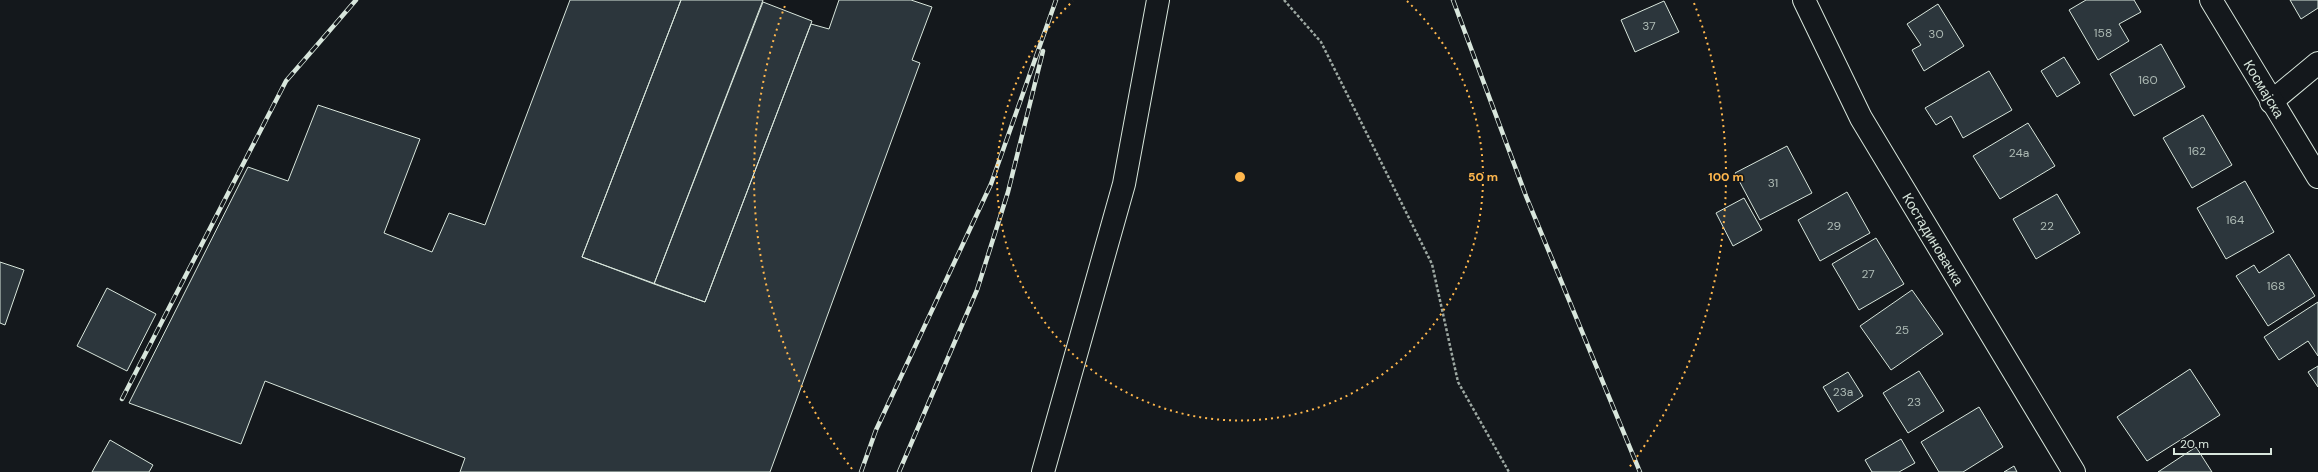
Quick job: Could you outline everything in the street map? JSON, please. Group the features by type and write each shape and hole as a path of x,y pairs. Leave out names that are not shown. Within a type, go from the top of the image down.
{"street":[{"path":"1043,472 1124,184 1158,0"},
{"name":"Костадиновачка","path":"1804,0 1861,118 2074,472"},
{"name":"Космајска","path":"2211,0 2271,102 2318,177"},
{"path":"2271,102 2318,63"}],"path":[{"path":"1284,0 1321,42 1432,264 1458,382 1509,472"}],"building":[{"path":"570,0 681,0 582,257 705,302 811,24 829,29 839,0 911,0 932,7 912,60 920,63 770,472 460,472 465,458 265,381 241,444 129,403 248,167 288,181 318,105 420,139 384,233 432,252 449,213 485,225"},
{"path":"681,0 763,0 654,284 582,257"},
{"path":"2086,0 2134,0 2141,12 2119,24 2129,41 2098,60 2069,10"},
{"path":"2290,0 2318,0 2318,8 2301,19"},
{"path":"1664,1 1679,32 1635,52 1621,20"},
{"path":"763,2 812,21 705,302 654,284"},
{"path":"1938,4 1964,46 1924,71 1912,50 1921,45 1907,24"},
{"path":"2161,44 2185,87 2134,116 2110,74"},
{"path":"2064,57 2080,83 2057,97 2041,71"},
{"path":"1989,71 2012,110 1963,138 1951,116 1936,125 1925,108"},
{"path":"2203,115 2232,165 2192,188 2163,138"},
{"path":"2028,123 2055,166 2000,199 1973,156"},
{"path":"1787,146 1812,193 1760,220 1735,173"},
{"path":"2245,181 2274,232 2226,259 2197,208"},
{"path":"1847,192 1870,233 1820,261 1798,220"},
{"path":"2057,194 2080,233 2036,259 2013,219"},
{"path":"1744,198 1762,230 1733,246 1716,213"},
{"path":"1876,238 1904,284 1859,310 1832,264"},
{"path":"2289,254 2315,296 2268,326 2236,276 2254,265 2259,273"},
{"path":"0,262 24,270 5,325 0,323"},
{"path":"107,288 156,314 127,371 77,346"},
{"path":"1912,290 1943,334 1891,370 1860,326"},
{"path":"2318,302 2318,356 2308,341 2279,360 2264,337"},
{"path":"2318,366 2318,387 2308,372"},
{"path":"2190,369 2220,415 2147,461 2117,417"},
{"path":"1919,371 1944,411 1908,433 1883,393"},
{"path":"1848,372 1863,396 1838,412 1823,387"},
{"path":"1979,407 2003,447 1963,472 1939,472 1921,442"},
{"path":"1901,439 1915,463 1899,472 1872,472 1865,460"},
{"path":"110,440 153,465 149,472 92,472"},
{"path":"2196,447 2212,472 2158,472"},
{"path":"2014,466 2017,472 2004,472"}],"railway":[{"path":"122,399 286,81 356,0"},
{"path":"861,472 876,430 991,184 1056,0"},
{"path":"1453,0 1526,196 1640,472"},
{"path":"899,472 977,290 1008,192 1043,51"}]}
